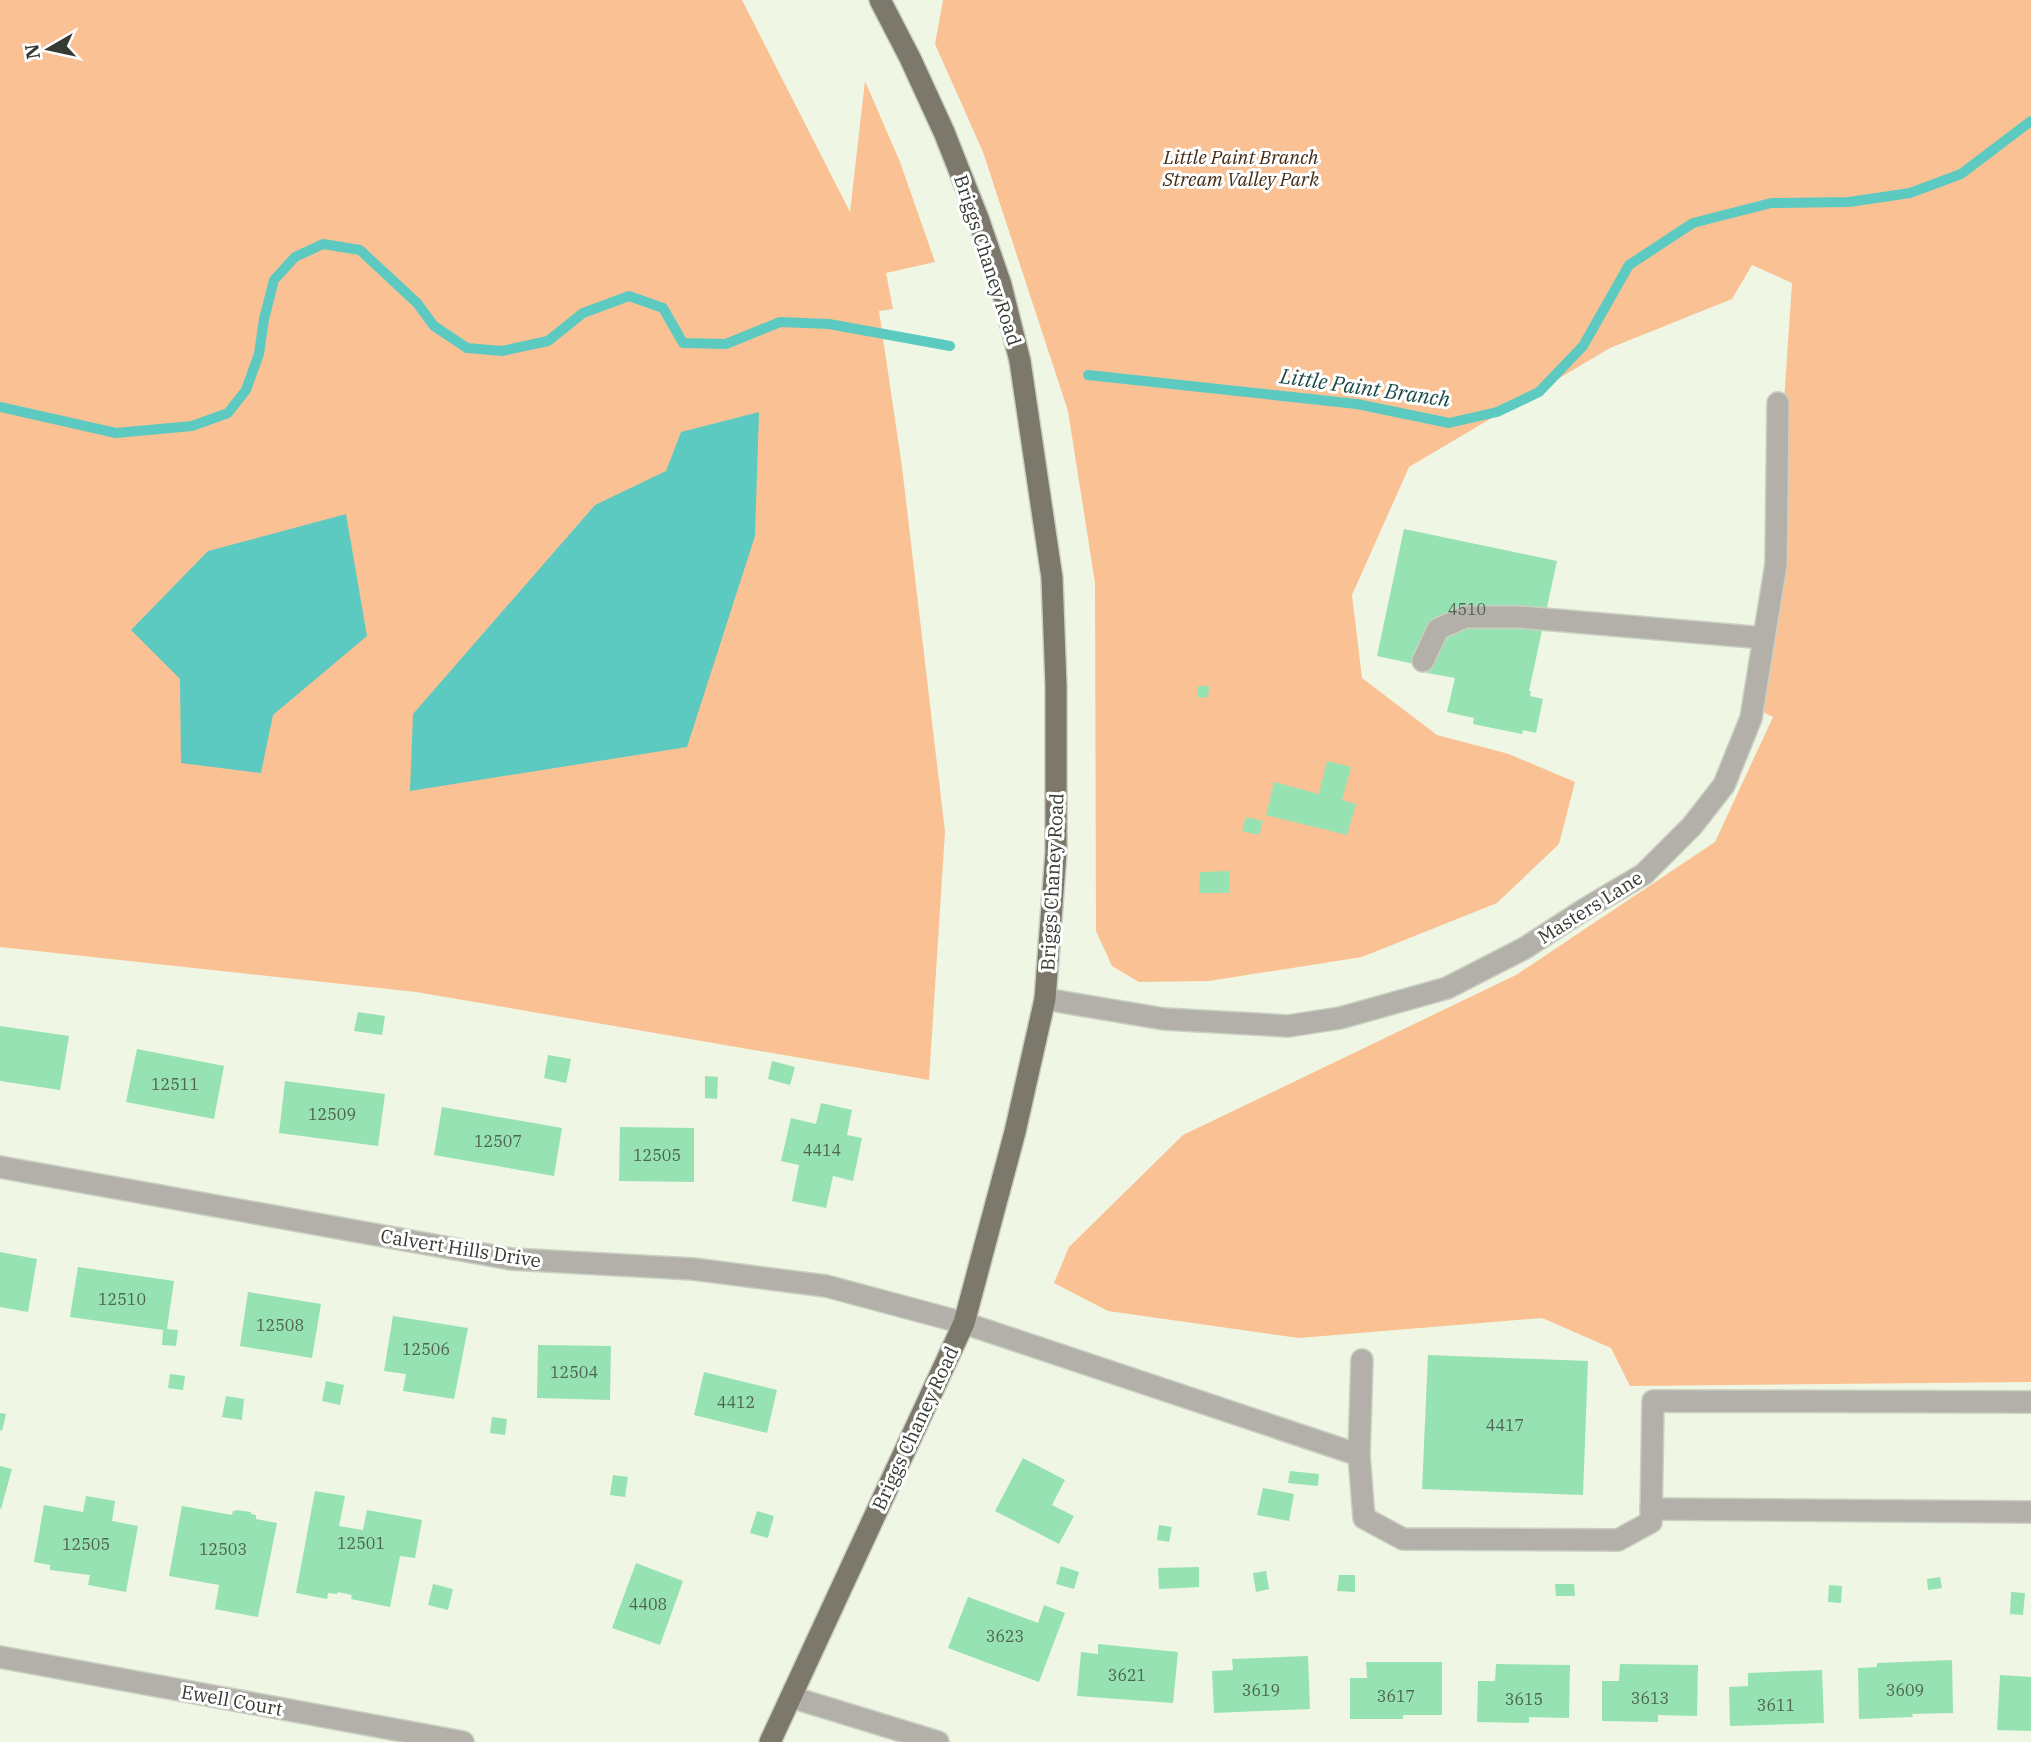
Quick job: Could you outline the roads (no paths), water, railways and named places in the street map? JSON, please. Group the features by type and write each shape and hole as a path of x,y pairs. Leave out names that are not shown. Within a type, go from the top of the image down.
{"main road":[{"name":"Briggs Chaney Road","path":"770,1742 964,1323 1015,1132 1045,999 1056,852 1053,605 1045,527 1020,361 1000,285 978,218 922,82 880,0"}],"street":[{"name":"Masters Lane","path":"1045,999 1164,1020 1288,1026 1340,1018 1447,988 1525,948 1644,874 1692,826 1724,785 1751,718 1776,564 1778,403"},
{"path":"1423,661 1438,629 1465,617 1520,617 1764,638"},
{"name":"Calvert Hills Drive","path":"0,1167 511,1259 694,1269 826,1286 964,1323 1359,1455"},
{"path":"1362,1360 1359,1455 1364,1518 1403,1539 1618,1540 1651,1522 1653,1401 2031,1402"},
{"path":"1651,1509 2031,1512"},
{"name":"Ewell Court","path":"0,1657 463,1742"},
{"path":"791,1697 938,1742"}],"water":[{"path":"759,412 755,536 687,747 410,791 413,714 595,505 666,471 681,432"},
{"path":"346,514 367,636 273,715 261,773 181,763 180,679 131,630 208,551"}],"waterway":[{"name":"Little Paint Branch","path":"1088,375 1357,404 1449,423 1497,412 1539,392 1583,346 1629,265 1693,223 1771,203 1849,202 1910,193 1961,174 2031,121"},
{"name":"Little Paint Branch","path":"0,407 116,433 192,426 228,413 246,390 259,354 274,280 295,257 323,244 360,250 417,303 434,326 467,348 502,351 548,341 583,313 629,296 663,308 683,343 726,344 780,322 829,324 950,346"}],"park label":[{"name":"Little Paint Branch Stream Valley Park","path":"1241,168"}]}
